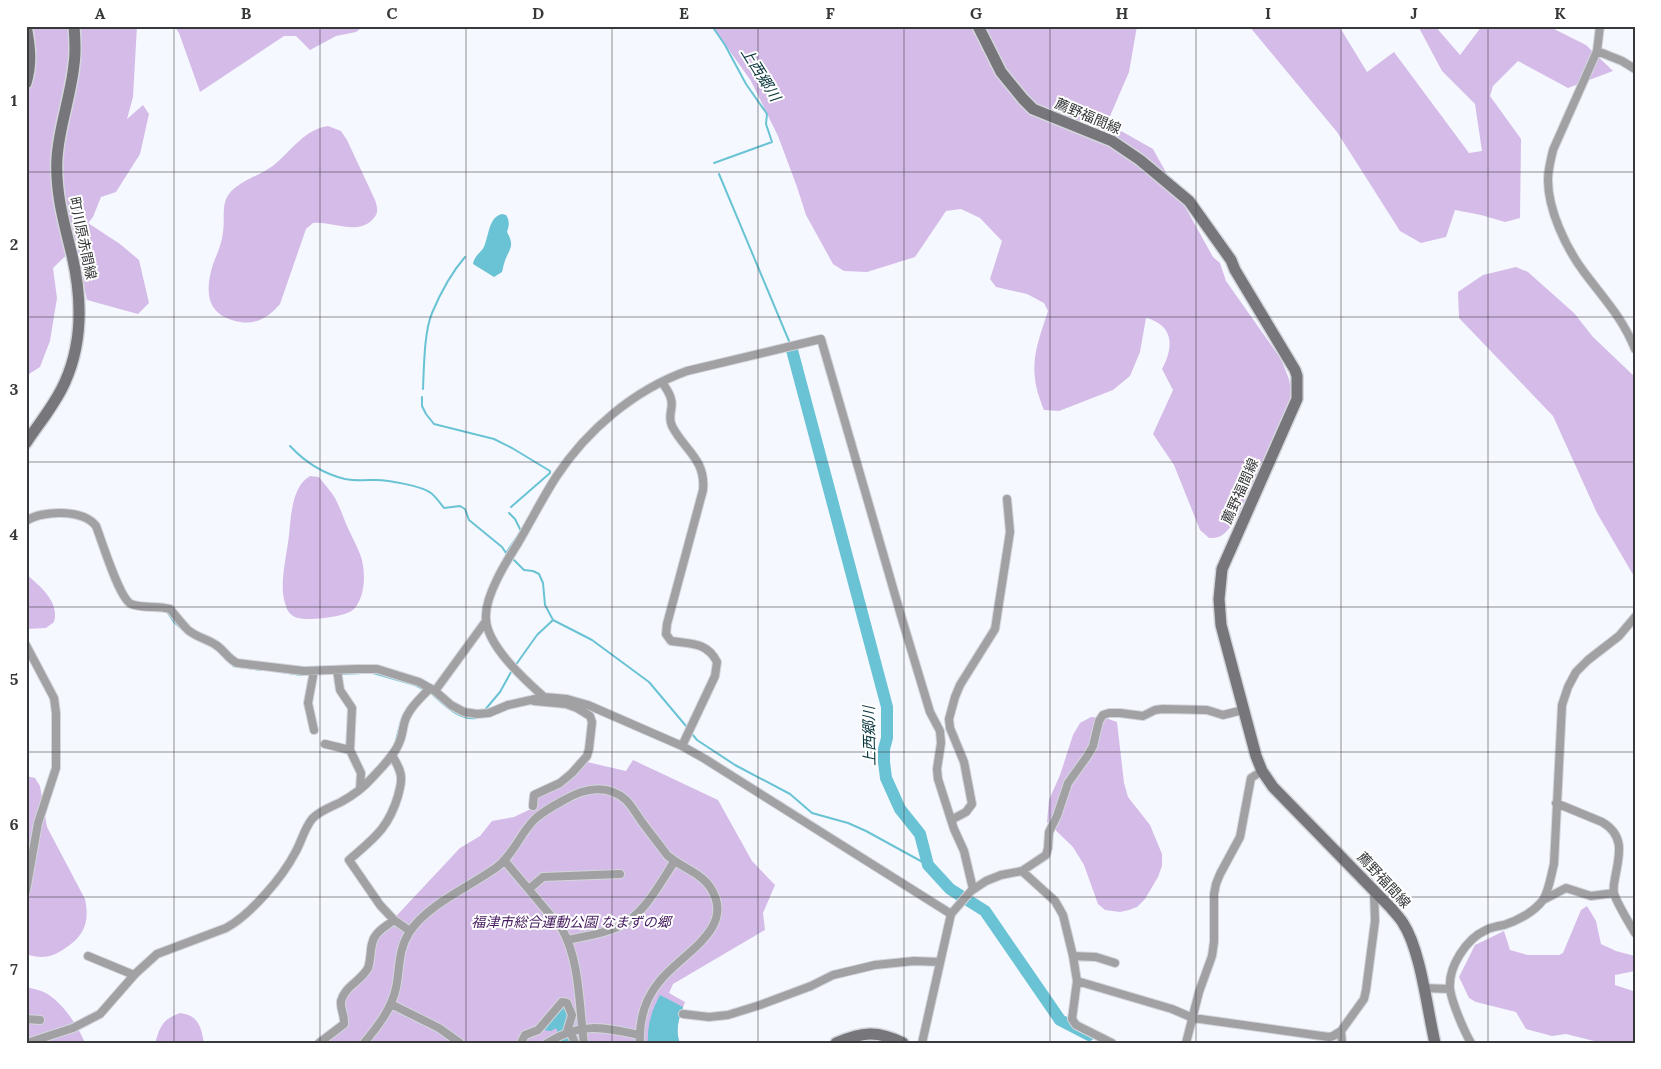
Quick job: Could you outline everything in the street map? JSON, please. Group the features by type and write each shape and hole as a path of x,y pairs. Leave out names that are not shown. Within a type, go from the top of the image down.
{"main road":[{"path":"26,26 30,45 30,64 26,83"},
{"name":"町川原赤間線","path":"26,443 51,408 65,384 73,364 79,331 78,294 72,258 60,210 57,180 59,140 74,65 74,26"},
{"name":"薦野福間線","path":"978,26 1001,72 1033,109 1112,141 1126,149 1156,172 1188,201 1231,260 1235,270 1295,370 1297,376 1297,399 1225,561 1220,578 1221,625 1250,736 1262,771 1273,787 1374,889 1404,924 1411,939 1434,1043"},
{"path":"836,1043 866,1033 890,1037 903,1043"}],"street":[{"path":"1600,26 1597,51 1554,150 1549,166 1549,194 1559,228 1567,245 1583,271 1610,304 1627,330 1635,349"},
{"path":"1597,51 1622,60 1635,69"},
{"path":"544,697 507,661 490,634 486,621 488,602 505,564 559,474 587,437 640,394 671,377 687,371 821,339 930,712 940,731 941,750 937,769 938,780 951,820 964,851 972,890"},
{"path":"662,382 671,396 672,402 669,414 672,426 701,467 704,481 666,634 671,641 697,645 708,649 717,662 715,676 682,746"},
{"path":"951,820 966,812 972,804 964,762 950,728 949,719 954,697 960,684 996,629 1010,532 1007,499"},
{"path":"26,521 34,516 52,514 73,514 88,519 96,526 119,588 128,603 170,609 179,622 189,631 216,645 237,662 282,669 314,671 357,668 377,670 409,678 433,689 464,712 480,714 508,705 544,697 567,699 588,704 682,746 951,914"},
{"path":"1543,900 1554,864 1562,705 1576,672 1619,636 1635,617"},
{"path":"27,1043 74,1028 100,1014 147,961 157,954 234,924 266,893 280,876 296,853 308,824 313,818 360,789 392,755 401,740 404,721 408,712 433,689 486,621"},
{"path":"26,645 54,698 56,713 56,768 38,824 26,891"},
{"path":"337,670 340,690 352,708 350,750 361,773 360,789"},
{"path":"314,671 308,702 314,730"},
{"path":"529,700 566,704 590,716 592,722 587,756 560,783 534,796 533,806"},
{"path":"922,1043 951,914 972,890 986,881 1001,875 1022,871 1046,855 1049,832 1057,816 1068,783 1088,755 1103,716 1109,713 1120,713 1143,716 1155,710 1163,709 1207,710 1223,715 1243,710"},
{"path":"325,744 350,750"},
{"path":"392,755 398,766 402,781 394,808 387,822 373,840 349,860 380,906 394,920 410,931"},
{"path":"1186,1043 1199,992 1212,956 1216,884 1240,837 1251,778 1262,771"},
{"path":"364,1043 384,1017 391,1004 396,988 400,954 404,942 410,931 425,914 494,869 504,860 526,830 541,814 574,794 592,789 612,792 626,801 674,862 698,876 709,886 715,898 716,918 714,926 704,939 665,974 652,992 643,1014 639,1039 604,1027 568,1031 546,1043 538,1030"},
{"path":"1556,803 1608,825 1615,833 1620,851 1614,893 1635,933"},
{"path":"504,860 562,929 568,940 574,960 584,1043"},
{"path":"568,940 609,931 627,922 644,906 674,862"},
{"path":"1022,871 1055,901 1065,921 1077,981 1072,1019 1076,1025 1112,1043"},
{"path":"529,889 543,877 620,874"},
{"path":"1471,1043 1462,1025 1450,989 1459,956 1472,940 1483,931 1520,918 1543,900 1566,888 1591,896 1614,893"},
{"path":"1077,981 1172,1009 1193,1018 1329,1037 1333,1036 1341,1031 1364,999 1375,921 1374,889"},
{"path":"319,1043 344,1024 341,1001 344,994 367,970 375,935 394,920"},
{"path":"88,956 134,975"},
{"path":"1073,956 1096,957 1115,963"},
{"path":"683,1014 719,1017 740,1012 811,986 834,975 875,965 914,961 940,962"},
{"path":"1423,988 1450,989"},
{"path":"521,1043 525,1034 538,1030 562,1002 566,1003 572,1015 572,1020 567,1028 575,1043"},
{"path":"391,1004 438,1028 460,1043"},
{"path":"26,1019 40,1020"},
{"path":"1341,1031 1342,1043"}],"green space":[{"path":"26,26 137,26 133,97 127,119 143,105 149,114 140,154 116,192 101,197 93,217 88,223 120,244 139,260 149,303 138,314 87,300 75,247 53,268 57,298 50,341 40,367 26,376"},
{"path":"174,26 364,26 356,32 336,36 310,50 296,36 284,36 200,92 179,33"},
{"path":"712,26 1137,26 1129,72 1107,123 1153,149 1213,257 1220,263 1226,281 1281,359 1289,379 1292,398 1235,521 1227,531 1221,536 1209,538 1200,530 1174,465 1153,434 1173,390 1162,369 1169,353 1170,345 1167,331 1162,326 1146,318 1140,352 1130,376 1113,390 1059,411 1044,410 1034,371 1037,349 1048,311 1044,303 1027,294 996,287 990,279 1002,241 980,218 961,209 946,211 915,257 867,272 844,271 833,264 806,215 778,136 751,81"},
{"path":"1249,26 1339,26 1367,72 1394,52 1469,153 1482,151 1475,104 1442,71 1418,26 1435,26 1460,55 1482,26 1548,26 1586,45 1613,71 1568,88 1518,61 1493,86 1490,96 1521,139 1520,218 1505,222 1455,210 1446,237 1421,243 1400,231 1337,132"},
{"path":"328,126 341,131 347,140 375,200 377,214 371,221 358,227 313,223 306,229 280,304 276,308 263,319 246,323 221,315 211,302 209,285 210,275 224,227 224,207 229,194 239,185 274,165 312,131"},
{"path":"1516,267 1528,272 1574,313 1593,337 1635,377 1635,578 1597,513 1553,416 1459,318 1458,292 1483,275"},
{"path":"310,476 319,477 335,498 360,554 364,575 361,597 354,609 343,614 316,619 295,617 291,614 287,608 283,590 294,502 299,487"},
{"path":"26,574 48,595 54,608 54,622 46,628 26,629"},
{"path":"1091,717 1106,718 1117,722 1124,783 1128,797 1150,825 1162,854 1162,866 1158,877 1145,899 1137,907 1120,912 1105,910 1098,904 1084,865 1073,847 1047,822 1049,800 1060,775 1073,735 1080,723"},
{"name":"福津市総合運動公園 なまずの郷","path":"633,760 718,800 752,861 775,885 763,913 765,930 673,984 669,993 685,1002 678,1027 680,1043 315,1043 342,1022 339,1008 366,968 370,944 460,848 480,836 492,821 514,817 535,807 536,798 559,787 587,762 626,771"},
{"path":"26,776 35,778 40,786 47,827 85,899 87,915 81,934 59,952 46,957 26,954"},
{"path":"1587,906 1596,921 1601,944 1616,951 1635,956 1635,971 1615,975 1615,985 1635,990 1635,1043 1602,1043 1566,1034 1552,1036 1526,1029 1516,1012 1476,1002 1469,998 1459,977 1475,945 1504,931 1510,950 1528,955 1559,955 1563,953 1581,910"},
{"path":"26,987 46,993 55,999 79,1030 85,1043 26,1043"},
{"path":"180,1013 191,1016 198,1022 204,1043 155,1043 163,1024 169,1018"}],"water":[{"path":"502,214 506,215 508,219 509,226 507,232 511,245 502,272 494,277 473,264 475,258 484,247 492,222"},
{"path":"660,995 683,1007 678,1029 680,1043 648,1043 648,1030 651,1018"},
{"path":"564,1005 570,1015 567,1038 569,1038 571,1043 562,1043 556,1028 551,1031 544,1030 545,1026"}],"waterway":[{"name":"上西郷川","path":"712,26 725,45 746,84 767,114 766,124 772,142 714,163"},
{"name":"上西郷川","path":"719,174 789,341"},
{"path":"423,389 429,321 447,283 465,257"},
{"name":"上西郷川","path":"792,350 887,707 887,738 884,749 886,778 900,809 920,834 928,865 950,889 985,911 1060,1020 1089,1035"},
{"path":"422,397 422,406 434,424 494,439 550,471 511,507"},
{"path":"290,446 315,467 337,477 353,480 388,481 413,486 427,490 444,508 460,506 465,509 469,520 502,547 506,553 521,531 515,519 509,513"},
{"path":"514,560 524,570 539,574 543,583 545,605 553,620 592,640 649,682 686,726"},
{"path":"168,613 183,630"},
{"path":"515,666 537,635 553,620"},
{"path":"202,642 211,646"},
{"path":"233,666 261,670"},
{"path":"268,670 310,675"},
{"path":"484,711 500,692 511,672"},
{"path":"340,674 363,673"},
{"path":"373,673 415,685 423,689 421,693"},
{"path":"317,674 323,674"},
{"path":"432,694 458,715 477,718"},
{"path":"396,740 401,721"},
{"path":"692,734 697,740 735,765 790,794 812,813 848,823 866,831 928,865"}]}
